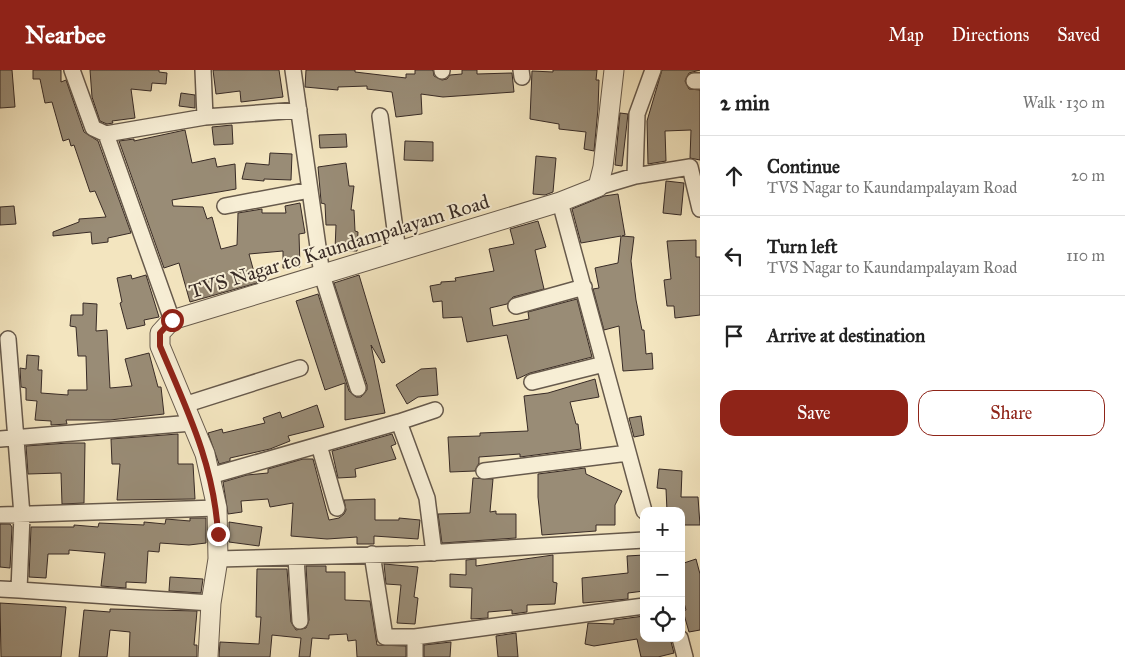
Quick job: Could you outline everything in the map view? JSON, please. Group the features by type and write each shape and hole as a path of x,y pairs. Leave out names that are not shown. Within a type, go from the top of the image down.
{"street":[{"path":"72,70 93,128 106,134 205,116 299,110"},
{"path":"203,70 205,116"},
{"path":"293,70 322,275 358,388"},
{"path":"598,187 603,167 614,70"},
{"path":"635,176 637,114 653,70"},
{"path":"380,116 398,252"},
{"path":"106,134 172,320"},
{"path":"598,187 635,176 690,167 700,209"},
{"name":"TVS Nagar to Kaundampalayam Road","path":"208,657 211,604 218,559 217,508 205,454 160,346 160,333 172,320 560,202 598,187"},
{"path":"225,206 310,190"},
{"path":"560,202 643,507"},
{"path":"516,306 584,287"},
{"path":"8,339 22,515 19,590"},
{"path":"532,382 604,364"},
{"path":"184,404 300,368"},
{"path":"210,476 435,410"},
{"path":"399,422 427,498 434,553"},
{"path":"0,439 192,423"},
{"path":"319,445 337,508"},
{"path":"484,471 628,453"},
{"path":"0,515 217,508"},
{"path":"218,559 434,553 640,540"},
{"path":"372,554 386,636 415,637 640,607"},
{"path":"296,558 300,621"},
{"path":"0,589 211,604"},
{"path":"415,637 415,657"},
{"path":"681,642 685,657"}],"building":[{"path":"0,70 12,70 15,107 0,108"},
{"path":"33,70 61,70 61,82 66,80 84,132 98,141 131,233 108,238 108,242 92,244 91,232 53,236 53,232 79,222 79,219 106,217 95,191 90,192 74,145 71,146 69,139 63,141 52,102 45,103 40,79 33,79"},
{"path":"90,70 159,70 159,72 167,73 166,84 152,83 151,91 131,89 135,118 112,121 113,123 107,124 100,121 92,97"},
{"path":"213,70 279,70 283,97 241,102 240,91 216,94"},
{"path":"306,70 355,70 355,72 406,78 406,74 415,74 415,70 433,70 434,76 442,80 447,79 450,75 462,74 462,70 477,70 477,74 512,73 514,92 443,97 421,94 422,114 396,117 392,92 367,89 367,86 338,87 338,90 305,87"},
{"path":"553,70 597,70 596,80 599,80 598,109 594,151 584,149 586,132 559,129 559,124 530,119 532,71 553,72"},
{"path":"662,70 700,70 689,73 685,81 689,89 700,90 700,160 690,158 691,130 665,131 666,161 648,164 647,121"},
{"path":"181,93 195,95 195,108 179,106"},
{"path":"620,113 628,114 622,166 615,165"},
{"path":"232,125 233,144 214,145 212,127"},
{"path":"185,130 192,163 215,158 217,167 235,164 236,189 172,200 173,206 203,207 207,219 212,217 221,249 237,245 238,213 262,209 262,213 286,213 285,206 300,203 305,233 299,234 300,267 283,268 283,251 249,254 257,283 190,302 179,263 164,268 119,141 134,139 134,141"},
{"path":"346,134 347,147 320,148 319,135"},
{"path":"405,141 433,142 433,161 404,160"},
{"path":"270,153 292,154 291,180 264,179 264,181 242,179 246,163 269,165"},
{"path":"536,156 556,158 553,192 545,195 533,194"},
{"path":"346,163 349,186 354,186 351,210 354,210 355,231 358,232 357,251 335,250 336,225 326,225 325,204 321,203 318,167"},
{"path":"666,181 684,183 681,215 663,213"},
{"path":"618,194 625,235 622,236 634,237 631,261 636,300 642,330 644,330 646,354 652,353 653,369 623,371 619,326 604,330 593,289 599,288 595,268 618,263 621,236 581,243 572,209 604,196"},
{"path":"14,206 16,224 0,225 0,207"},
{"path":"538,221 546,247 535,250 544,289 513,297 507,304 490,308 493,326 529,319 528,312 577,299 592,357 530,373 517,379 507,335 467,342 462,317 443,318 442,301 433,302 430,286 441,284 441,282 456,281 455,278 494,271 489,249 514,244 510,229"},
{"path":"696,240 696,257 700,257 700,315 675,318 674,306 667,306 664,280 671,279 667,241"},
{"path":"131,275 132,279 146,275 159,317 144,320 145,325 127,329 120,303 122,302 117,278"},
{"path":"359,275 385,362 382,363 371,345 385,413 345,420 345,383 325,390 296,301 318,294 349,391 356,397 361,397 367,390 367,385 334,283"},
{"path":"83,303 97,304 96,331 107,330 110,388 132,386 125,359 149,353 158,387 161,387 164,414 110,420 66,420 67,424 51,425 51,421 35,420 37,401 26,400 26,388 21,387 20,368 26,369 27,355 39,356 38,370 42,370 41,393 68,395 68,390 87,390 86,356 78,356 76,327 70,326 71,315 83,315"},
{"path":"436,368 438,395 418,397 407,404 396,385 421,369"},
{"path":"595,379 599,397 570,402 576,424 578,424 581,449 520,457 520,454 479,457 479,463 475,471 450,472 448,437 480,436 480,433 528,431 524,396 548,393"},
{"path":"317,405 324,427 288,436 290,441 270,449 230,458 230,461 219,464 208,433 222,429 223,433 265,423 263,418 280,412 282,418"},
{"path":"641,416 644,435 634,437 629,418"},
{"path":"178,434 178,464 193,464 195,499 117,500 120,464 112,464 111,439"},
{"path":"392,434 396,444 391,446 396,459 355,469 356,477 338,478 332,451"},
{"path":"85,443 84,503 62,504 61,473 28,474 26,446"},
{"path":"303,459 313,459 329,520 339,518 344,514 346,510 344,500 375,499 375,520 399,520 399,518 420,520 418,539 374,536 374,544 357,544 357,537 327,539 291,536 293,503 270,507 268,499 241,501 242,512 228,514 223,482 247,475 268,473 268,469"},
{"path":"585,468 586,474 622,491 615,505 615,525 596,525 596,531 542,535 538,497 538,474"},
{"path":"659,469 682,471 681,497 698,497 700,525 685,525 685,507 667,507 666,489 657,488"},
{"path":"473,478 493,479 490,512 496,511 496,514 516,514 516,538 442,543 438,514 470,513"},
{"path":"190,518 206,518 206,543 189,545 160,543 159,552 148,551 146,583 126,582 126,588 101,586 105,553 69,550 69,554 48,554 46,578 29,577 31,527 74,527 74,525 98,527 99,523 144,525 144,522 165,524 166,519 190,521"},
{"path":"229,522 262,527 259,546 229,542"},
{"path":"0,524 10,524 12,527 10,568 0,567"},
{"path":"553,555 553,582 557,583 555,604 527,605 527,612 512,614 512,610 488,612 488,618 471,619 472,588 450,587 450,574 466,575 466,560 476,559 476,566"},
{"path":"640,555 640,592 628,593 628,599 583,603 582,578 628,573 627,556"},
{"path":"696,559 700,574 700,630 689,632 685,618 685,563"},
{"path":"384,564 418,567 414,597 418,598 415,624 397,623 401,585 386,584"},
{"path":"306,566 326,566 326,572 345,572 345,600 370,601 377,645 406,646 406,657 357,657 356,640 348,641 347,634 329,635 329,639 312,638 310,657 299,657 301,638 272,635 270,657 219,657 220,642 259,644 261,617 256,617 257,569 287,569 291,622 296,630 306,628 309,620"},
{"path":"170,577 203,579 201,593 169,591"},
{"path":"0,603 66,607 61,657 1,657"},
{"path":"110,609 197,611 194,645 197,645 197,657 129,657 130,632 110,630 107,657 79,657 84,610 110,612"},
{"path":"640,617 640,642 671,642 674,653 658,657 641,657 637,639 594,646 585,644 588,623 614,624 614,620"},
{"path":"516,633 518,657 498,657 496,636"},
{"path":"451,642 450,657 424,657 424,645"}],"route":[{"path":"172,320 160,333 160,346 205,454 217,508 218,534"}]}
